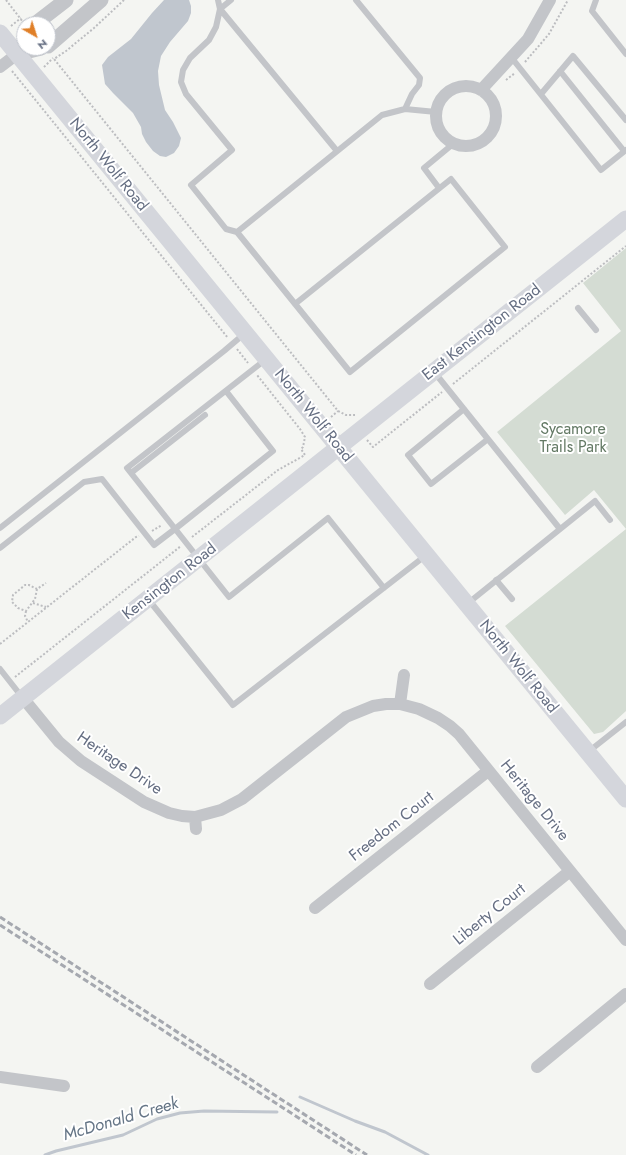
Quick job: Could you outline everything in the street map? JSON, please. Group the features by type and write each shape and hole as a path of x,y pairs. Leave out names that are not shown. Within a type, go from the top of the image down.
{"main road":[{"name":"North Wolf Road","path":"0,33 16,45"},
{"name":"North Wolf Road","path":"26,56 245,333 626,799"},
{"name":"East Kensington Road","path":"339,448 626,219"},
{"name":"Kensington Road","path":"0,716 339,448"}],"street":[{"path":"45,16 66,0"},
{"path":"56,39 101,0"},
{"path":"481,90 528,39 550,0"},
{"path":"0,67 16,52"},
{"path":"462,86 481,90 488,95 494,104 496,114 495,124 491,134 474,146 453,144 440,131 436,122 436,112 439,103 445,95 453,89 462,86"},
{"path":"400,704 404,675"},
{"name":"Heritage Drive","path":"23,698 59,742 81,761 151,805 169,813 182,816 195,816 221,810 242,799 346,717 373,706 386,704 400,704 419,709 450,726 459,734 626,940"},
{"name":"Freedom Court","path":"315,908 488,771"},
{"path":"195,816 196,829"},
{"name":"Liberty Court","path":"430,984 570,871"},
{"path":"537,1067 626,994"},
{"path":"0,1077 64,1086"}],"lane":[{"path":"218,0 220,9 216,27 209,40 190,58 183,70 181,82 186,94 232,150 191,185 226,229 237,232 295,304 350,372 505,247 450,179 295,304"},
{"path":"220,9 231,0"},
{"path":"356,0 420,78 419,85 412,94 405,109"},
{"path":"596,0 592,12 626,54"},
{"path":"220,9 337,151"},
{"path":"541,94 573,56 626,120"},
{"path":"510,57 601,170 625,150 560,71"},
{"path":"237,232 382,115 405,109 436,112"},
{"path":"439,188 424,168 453,144"},
{"path":"578,308 596,330"},
{"path":"0,528 245,333"},
{"path":"266,359 127,468 229,597 328,518 384,588"},
{"path":"434,372 560,529"},
{"path":"0,548 84,482 102,479 154,545 175,530 273,450 226,391"},
{"path":"464,409 408,455 431,484 488,439"},
{"path":"131,473 205,415"},
{"path":"467,604 595,501 610,520"},
{"path":"148,599 233,705 427,555"},
{"path":"496,580 512,599"},
{"path":"0,669 23,698"},
{"path":"588,752 626,722"}],"path":[{"path":"6,0 19,16"},
{"path":"124,0 89,32 54,59 338,411 346,415 355,415"},
{"path":"373,447 626,246"},
{"path":"0,644 136,537 145,534 168,521"},
{"path":"28,622 26,611 32,603 37,589 46,583"},
{"path":"26,611 14,606 11,599 12,595 24,585 29,585 37,589"},
{"path":"32,603 46,607"}],"green space":[{"name":"Sycamore Trails Park","path":"626,248 626,529 594,490 565,515 497,432 621,331 583,283"},
{"path":"626,529 626,711 603,732 594,734 505,626"}],"shaded area":[{"path":"164,0 189,0 191,6 191,13 188,21 170,42 161,56 158,71 159,85 165,110 181,138 179,146 174,153 166,157 160,156 153,151 146,142 142,134 141,127 133,113 105,84 102,65 108,57 131,39"}],"waterway":[{"name":"McDonald Creek","path":"300,1097 355,1121 385,1132 428,1155"},
{"name":"McDonald Creek","path":"45,1155 123,1135 157,1119 180,1113 204,1111 277,1112"}],"railway":[{"path":"0,917 367,1155"},
{"path":"0,925 356,1155"}]}
